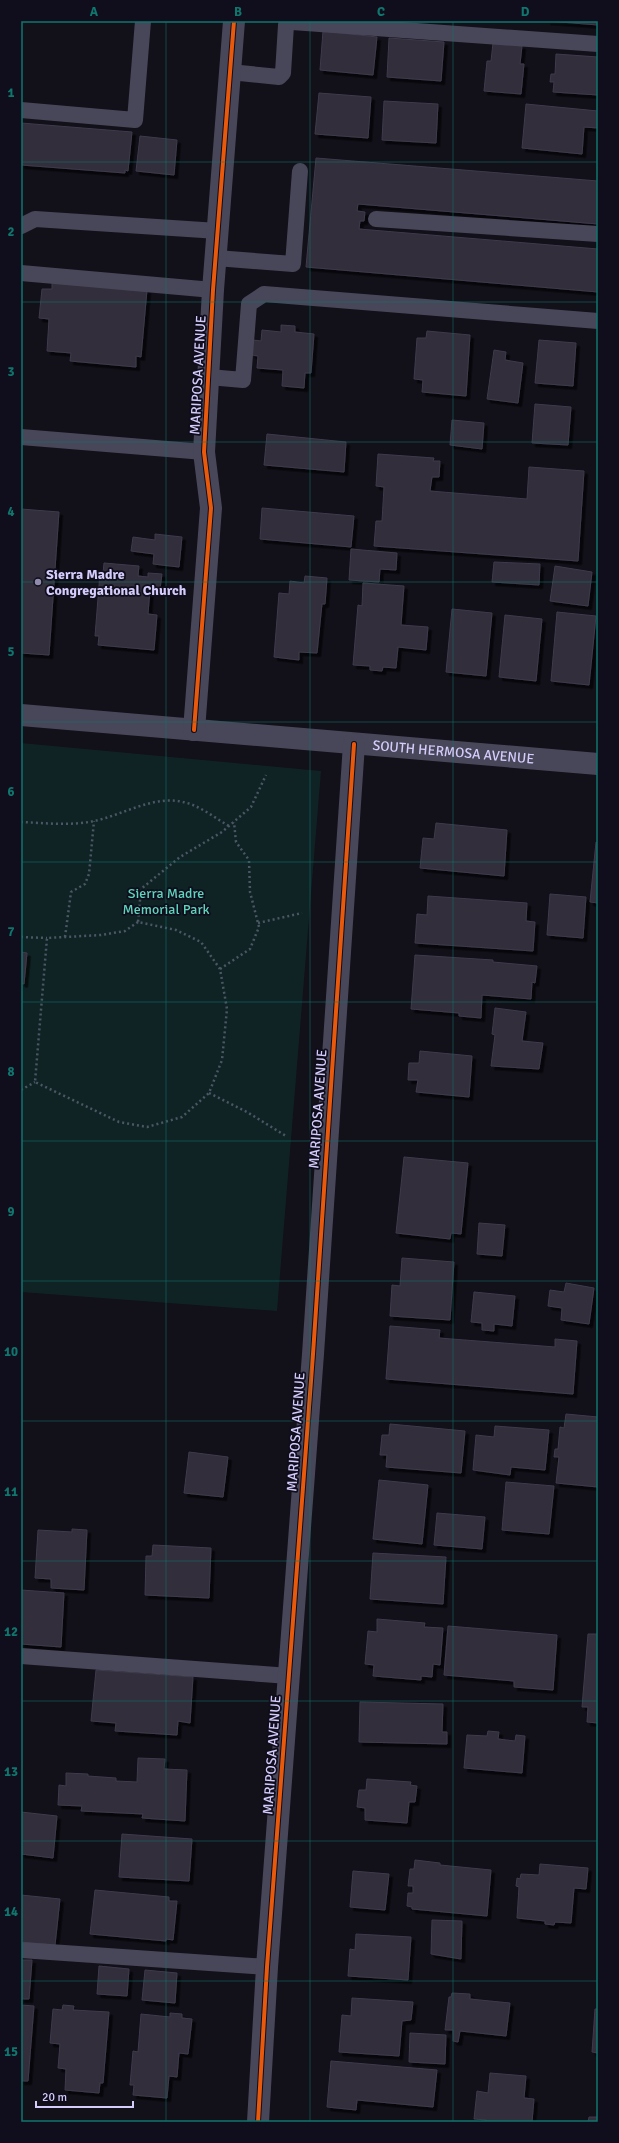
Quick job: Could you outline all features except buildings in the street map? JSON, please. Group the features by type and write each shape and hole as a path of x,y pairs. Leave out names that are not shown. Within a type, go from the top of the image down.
{"street":[{"name":"MARIPOSA AVENUE","path":"194,730 211,508 204,452 213,290 234,21"},
{"name":"SOUTH HERMOSA AVENUE","path":"21,715 598,764"},
{"name":"MARIPOSA AVENUE","path":"258,2122 267,1967 313,1354 354,744"}],"lane":[{"path":"21,110 135,120 143,21"},
{"path":"230,72 279,77 283,73 286,25 292,22 598,44"},
{"path":"216,258 293,264 300,171"},
{"path":"21,226 35,219 218,231"},
{"path":"376,219 598,234"},
{"path":"21,273 213,290"},
{"path":"209,377 243,380 249,304 264,294 598,321"},
{"path":"21,437 204,452"},
{"path":"21,1656 289,1676"},
{"path":"21,1950 267,1967"}],"path":[{"path":"138,922 141,889 180,857 222,832 251,807 266,776"},
{"path":"21,822 52,824 94,821 155,802 183,801 196,806 229,826"},
{"path":"65,937 71,892 85,884 88,874 94,821"},
{"path":"220,969 250,949 258,927 250,892 249,860 236,842 234,822"},
{"path":"258,924 302,914"},
{"path":"21,937 47,938 102,935 125,931 138,922 176,930 201,942 220,969 227,1010 222,1060 209,1093 182,1117 147,1127 118,1122 35,1082"},
{"path":"35,1082 47,938"},
{"path":"21,1090 35,1082"},
{"path":"209,1093 247,1112 286,1136"}],"green space":[{"name":"Sierra Madre Memorial Park","path":"21,743 321,771 277,1311 21,1292"}],"cycle path":[{"path":"194,730 211,508 204,452 213,290 234,21"},
{"path":"258,2122 267,1967 313,1354 354,744"}],"place":[{"name":"Sierra Madre Congregational Church","path":"38,582"}]}
